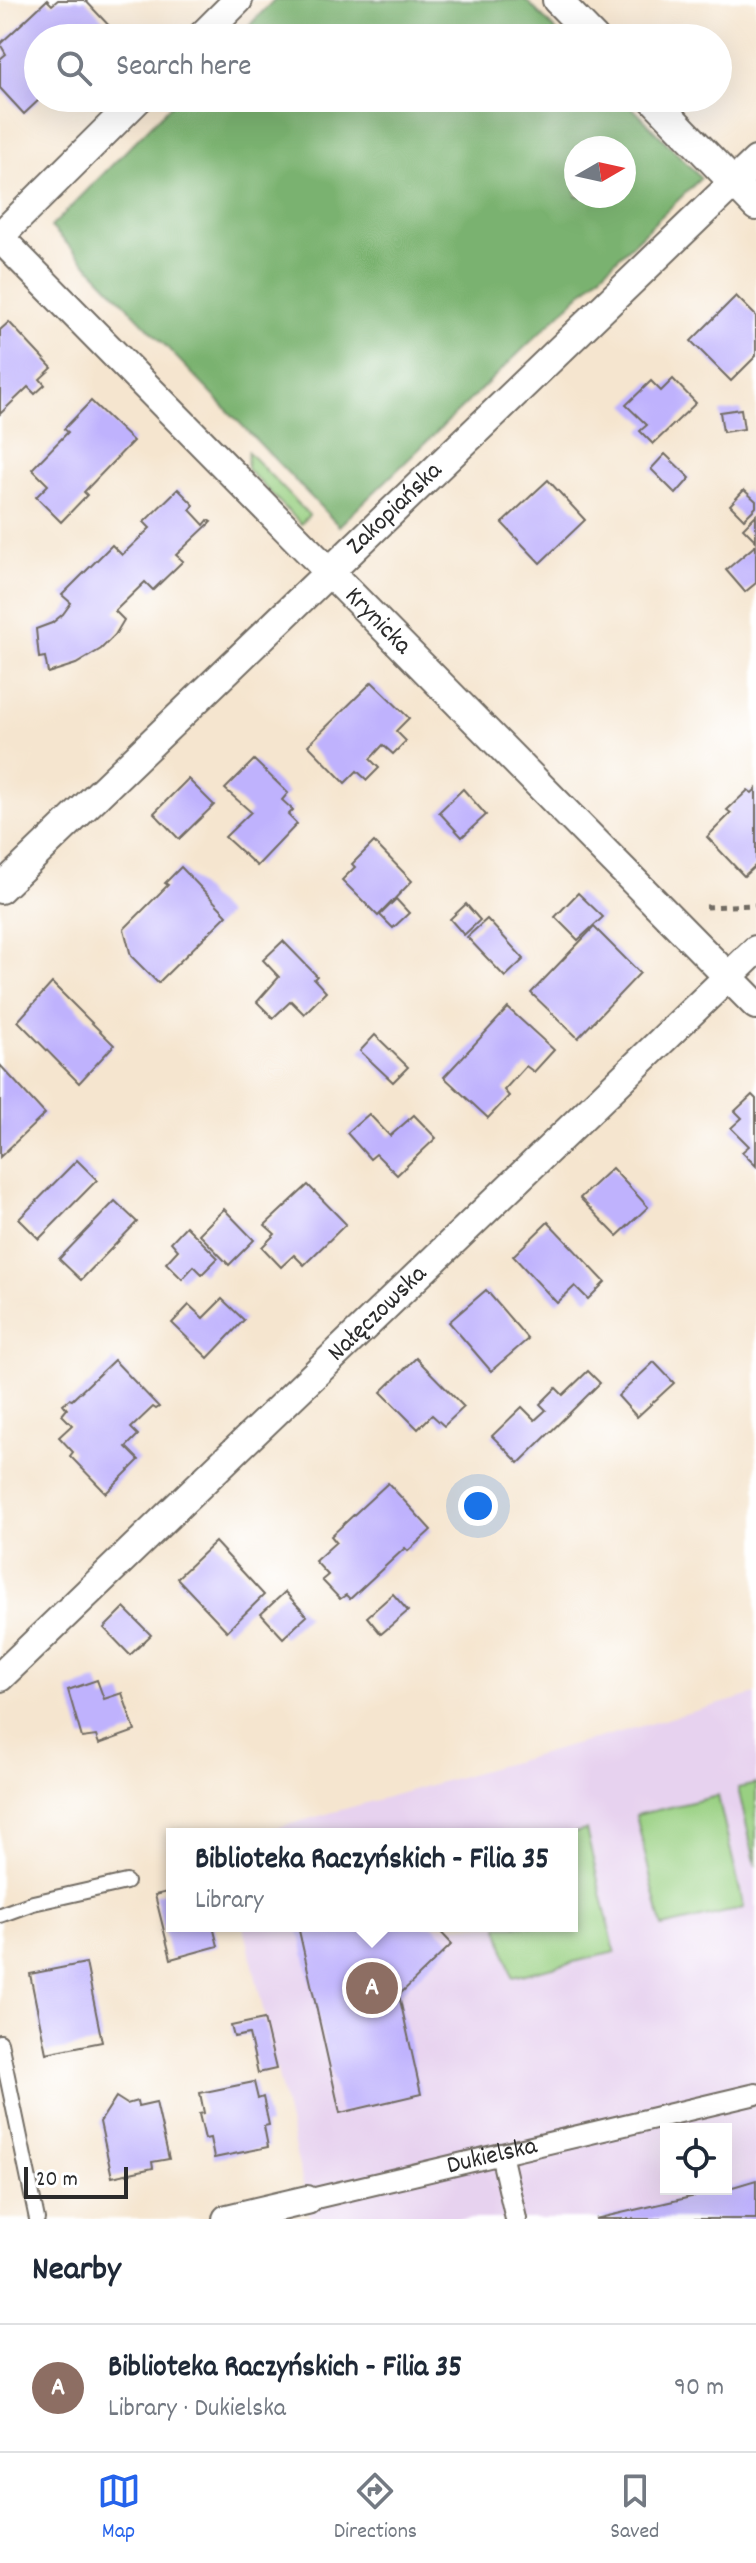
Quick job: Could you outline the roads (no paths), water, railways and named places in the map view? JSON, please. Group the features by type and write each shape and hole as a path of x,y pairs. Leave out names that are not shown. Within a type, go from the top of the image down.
{"street":[{"path":"214,24 238,0"},
{"path":"557,0 580,24"},
{"path":"0,237 125,112"},
{"path":"666,112 756,206"},
{"name":"Zakopiańska","path":"0,889 756,161"},
{"name":"Krynicka","path":"0,237 756,1005"},
{"name":"Nałęczowska","path":"0,1677 756,950"},
{"name":"Dukielska","path":"227,2219 756,2094"},
{"path":"501,2154 516,2219"}],"lane":[{"path":"0,1915 33,1903 126,1882"},
{"path":"0,2042 37,2219"}],"place":[{"name":"Biblioteka Raczyńskich - Filia 35","path":"372,1988"}]}
